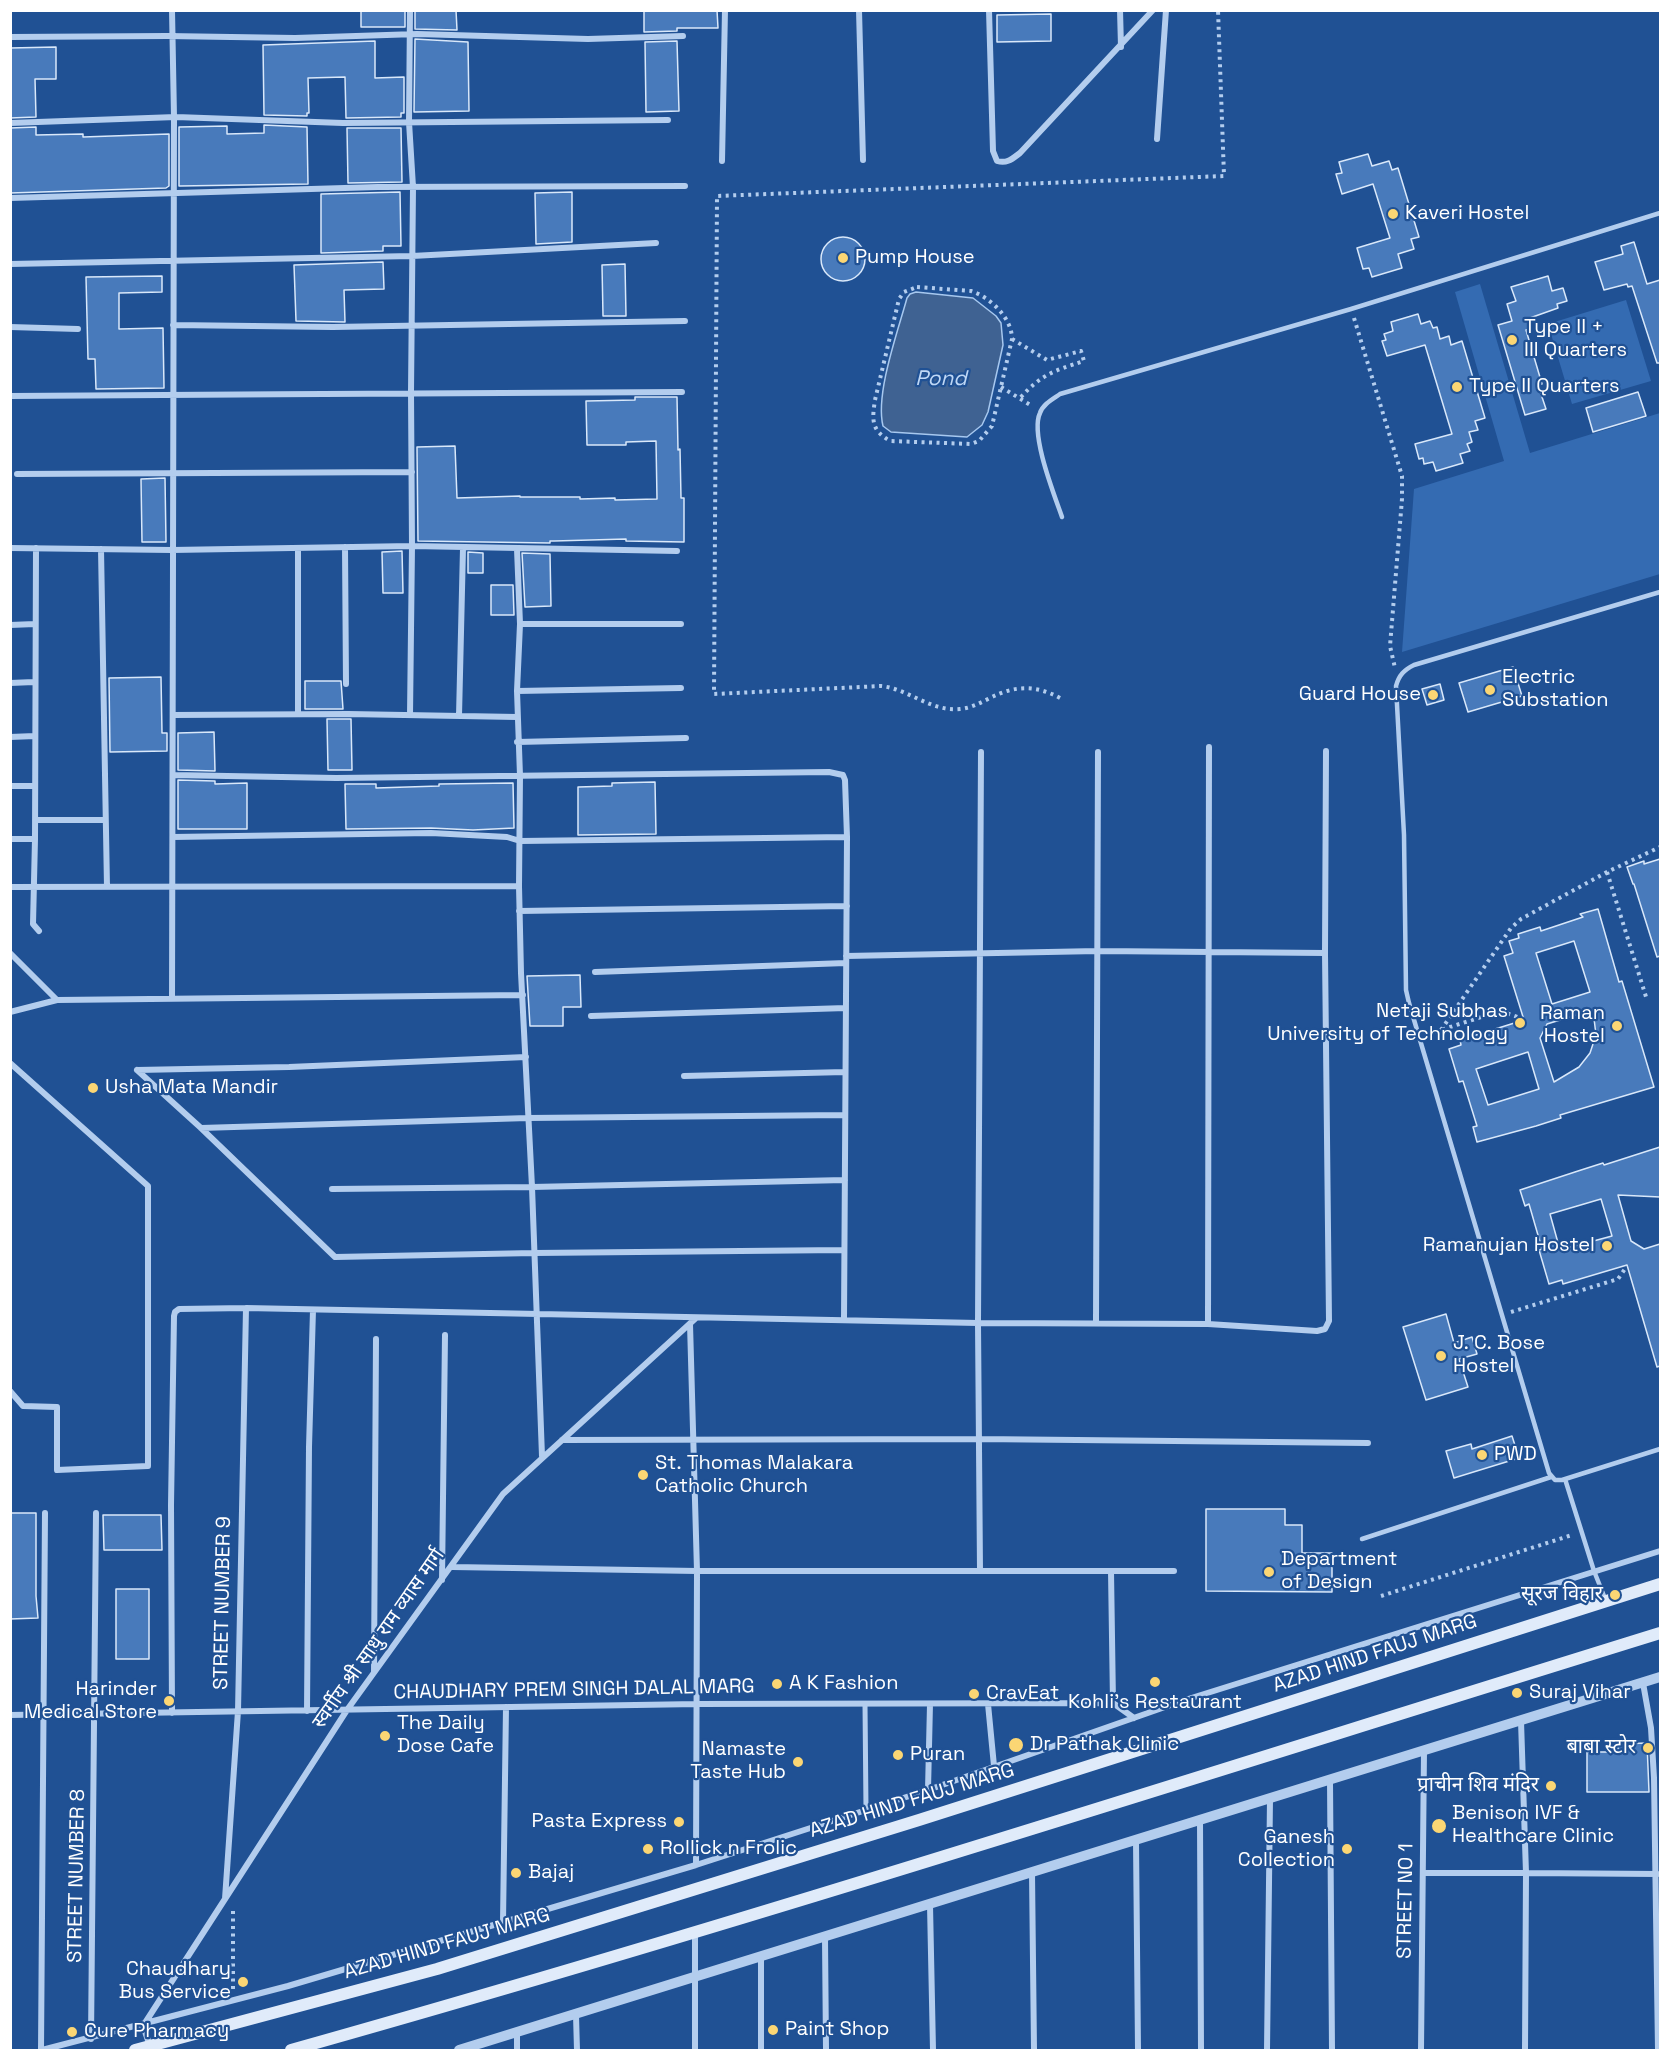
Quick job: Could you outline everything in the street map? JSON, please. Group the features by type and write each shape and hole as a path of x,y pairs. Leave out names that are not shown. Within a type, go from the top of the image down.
{"main road":[{"name":"AZAD HIND FAUJ MARG","path":"135,2050 437,1969 952,1809 1660,1584"},
{"path":"291,2050 695,1933 1660,1633"}],"street":[{"path":"172,10 174,117 172,998"},
{"path":"410,10 409,122 413,187 410,715"},
{"path":"722,161 725,10"},
{"path":"860,10 863,160"},
{"path":"989,10 993,151 997,160 1004,163 1020,153 1152,10"},
{"path":"1120,10 1120,47"},
{"path":"1157,139 1166,10"},
{"path":"10,37 295,38 410,34 588,39 683,36"},
{"path":"10,123 174,117 343,123 668,120"},
{"path":"10,198 413,187 685,186"},
{"path":"10,264 412,256 656,243"},
{"path":"173,325 333,327 685,321"},
{"path":"10,327 78,329"},
{"path":"10,396 172,397 411,392 682,392"},
{"path":"17,474 412,472"},
{"path":"10,548 172,550 412,546 677,551"},
{"path":"345,547 346,684"},
{"path":"36,548 33,924 39,931"},
{"path":"298,548 298,714"},
{"path":"459,716 463,548"},
{"path":"101,549 106,887"},
{"path":"517,549 520,624 517,691 520,776 520,973 532,1187 542,1456"},
{"path":"10,625 35,624"},
{"path":"520,624 681,624"},
{"path":"10,683 34,682"},
{"path":"517,691 681,688"},
{"path":"172,715 517,717"},
{"path":"10,737 34,736"},
{"path":"517,742 686,738"},
{"path":"1208,1324 1209,747"},
{"path":"172,1713 171,1505 175,1312 179,1309 246,1308 978,1323 1208,1324 1317,1331 1325,1329 1329,1322 1325,953 1326,751"},
{"path":"980,1571 978,955 981,752"},
{"path":"1096,1323 1098,752"},
{"path":"173,775 336,778 838,772 843,774 847,837 844,1320"},
{"path":"10,786 34,786"},
{"path":"35,820 105,820"},
{"path":"173,837 430,833 507,837 520,841 847,837"},
{"path":"10,839 35,839"},
{"path":"10,887 519,886"},
{"path":"519,911 847,906"},
{"path":"595,972 1098,951 1325,953"},
{"path":"10,953 57,1000"},
{"path":"10,1012 57,1000 523,995"},
{"path":"591,1016 846,1008"},
{"path":"526,1057 289,1067 137,1070 201,1128 334,1257 844,1250"},
{"path":"10,1064 148,1186 148,1466 57,1470 57,1407 23,1406 10,1391"},
{"path":"684,1076 845,1071"},
{"path":"201,1128 528,1118 845,1115"},
{"path":"332,1189 845,1180"},
{"name":"STREET NUMBER 9","path":"225,1899 237,1711 246,1308"},
{"path":"308,1711 309,1447 313,1310"},
{"name":"स्वर्गीय श्री साधु राम व्यास मार्ग","path":"143,2026 347,1710 452,1567 502,1494 697,1318"},
{"path":"690,1324 697,1571 696,1865"},
{"path":"442,1580 445,1335"},
{"path":"374,1673 376,1339"},
{"path":"562,1440 979,1439 1368,1443"},
{"name":"STREET NUMBER 8","path":"91,2039 96,1513"},
{"path":"45,1514 42,2050 143,2026 233,2001 696,1865 928,1790 1134,1718 1660,1551"},
{"path":"452,1567 697,1571 1174,1571"},
{"path":"1111,1571 1113,1703 1134,1718"},
{"path":"461,2050 1660,1677"},
{"path":"1643,1683 1651,1728 1659,1874 1658,2050"},
{"name":"CHAUDHARY PREM SINGH DALAL MARG","path":"10,1715 698,1704 1113,1703"},
{"path":"865,1704 866,1810"},
{"path":"928,1790 930,1704"},
{"path":"988,1704 994,1766"},
{"path":"503,1922 506,1707"},
{"path":"1521,1721 1526,1873 1525,2050"},
{"name":"STREET NO 1","path":"1421,2050 1424,1751"},
{"path":"1330,1780 1332,2050"},
{"path":"1267,2050 1270,1799"},
{"path":"1200,1821 1201,2050"},
{"path":"1136,1841 1138,2050"},
{"path":"1032,1873 1034,2050"},
{"path":"1424,1873 1659,1874"},
{"path":"930,1905 933,2050"},
{"path":"695,1933 695,2050"},
{"path":"825,1938 826,2050"},
{"path":"761,1958 762,2050"},
{"path":"576,2015 577,2050"},
{"path":"143,2026 150,2047"},
{"path":"517,2034 517,2050"}],"lane":[{"path":"1062,517 1037,438 1036,424 1040,411 1060,394 1351,309 1660,213"},
{"path":"1551,1478 1418,1038 1406,990 1403,824 1395,686 1398,677 1414,665 1660,592"},
{"path":"1362,1539 1551,1478 1565,1479 1660,1449"},
{"path":"1565,1479 1594,1571 1606,1601"}],"path":[{"path":"1060,698 1039,688 1014,689 961,709 936,707 881,686 714,694 717,196 1224,176 1218,10"},
{"path":"917,286 978,293 1008,320 1012,329 1012,339 992,426 979,441 971,444 890,441 881,435 874,422 875,400 899,299 909,288 917,286"},
{"path":"1351,309 1402,476 1390,646 1398,677"},
{"path":"1001,387 1019,399 1035,381 1050,372 1084,361 1081,351 1047,360 1012,339"},
{"path":"1441,1030 1511,928 1530,913 1660,847"},
{"path":"1607,872 1647,1000"},
{"path":"1418,1038 1500,1012 1523,1019"},
{"path":"1501,1315 1618,1279 1627,1266"},
{"path":"1382,1596 1581,1532"},
{"path":"233,1898 233,2001"}],"shaded area":[{"path":"1480,284 1530,453 1660,413 1660,574 1402,652 1414,489 1504,461 1455,292"},
{"path":"1626,300 1651,381 1572,404 1548,324"}],"water":[{"name":"Pond","path":"916,292 973,298 996,316 1001,323 1003,345 988,412 982,425 967,437 891,432 883,426 882,397 889,362 907,298"}],"building":[{"path":"361,10 405,10 405,27 361,27"},
{"path":"415,10 456,10 457,30 415,29"},
{"path":"644,10 717,10 718,28 677,28 677,31 644,32"},
{"path":"1051,14 1051,41 997,42 997,15"},
{"path":"415,39 468,42 469,111 414,112"},
{"path":"375,41 375,78 404,77 404,113 401,113 401,117 346,118 345,77 308,78 309,113 307,116 264,115 263,45"},
{"path":"677,41 679,111 646,112 645,42"},
{"path":"56,47 56,79 35,79 36,117 10,118 10,48"},
{"path":"264,125 307,127 308,184 179,186 179,127 227,126 227,134 264,133"},
{"path":"36,127 36,135 83,134 83,137 169,134 169,186 166,188 10,193 10,128"},
{"path":"347,128 401,128 402,182 348,183"},
{"name":"Kaveri Hostel","path":"1368,154 1372,166 1389,161 1392,170 1398,168 1419,237 1411,239 1414,249 1398,254 1402,268 1372,277 1369,268 1363,269 1357,248 1390,238 1373,184 1342,194 1336,174 1342,173 1339,162"},
{"path":"400,192 401,246 383,246 383,251 321,253 321,194"},
{"path":"572,192 572,242 536,244 535,193"},
{"name":"Pump House","path":"843,237 859,243 865,259 859,275 843,281 827,275 821,259 827,243"},
{"name":"Type II + III Quarters","path":"1634,242 1647,284 1660,280 1660,363 1657,363 1632,286 1628,287 1627,284 1604,290 1595,262 1623,254 1621,246"},
{"path":"383,262 384,289 344,290 345,322 296,321 294,265"},
{"path":"625,264 626,316 603,316 602,265"},
{"path":"162,276 162,292 119,293 119,329 163,328 164,388 96,389 95,359 88,359 86,277"},
{"name":"Type II + III Quarters","path":"1548,276 1552,291 1563,288 1567,301 1557,304 1558,308 1527,319 1530,329 1526,330 1542,384 1538,385 1546,409 1525,415 1498,325 1512,321 1507,304 1516,301 1511,287"},
{"name":"Type II Quarters","path":"1418,314 1421,324 1430,321 1433,328 1437,327 1440,339 1449,336 1451,345 1462,341 1485,418 1475,421 1478,430 1469,432 1472,442 1467,444 1470,451 1460,454 1463,463 1436,471 1433,462 1424,464 1423,458 1419,459 1415,444 1452,434 1425,345 1387,356 1382,341 1386,340 1384,334 1393,331 1391,322"},
{"path":"1638,392 1646,416 1593,432 1586,408"},
{"path":"635,397 677,397 681,498 684,498 684,542 626,541 626,539 550,541 550,543 418,541 417,447 455,446 457,498 520,496 615,498 615,500 657,499 656,441 626,442 626,445 587,445 586,401 635,400"},
{"path":"165,478 166,542 142,542 141,479"},
{"path":"402,551 403,593 383,593 382,552"},
{"path":"468,552 483,553 483,573 468,573"},
{"path":"522,553 550,554 551,606 525,607"},
{"path":"491,585 513,585 514,615 491,615"},
{"name":"Electric Substation","path":"1513,667 1522,696 1468,712 1459,683"},
{"path":"161,677 162,733 167,733 167,751 110,752 109,678"},
{"path":"305,681 341,681 343,709 305,709"},
{"name":"Guard House","path":"1440,684 1444,700 1427,705 1422,689"},
{"path":"327,719 351,719 352,770 328,770"},
{"path":"214,732 215,771 178,770 178,733"},
{"path":"178,780 215,781 215,784 247,783 247,829 178,829"},
{"path":"655,782 656,834 578,835 578,787"},
{"path":"513,783 514,828 346,829 345,784 376,784 376,788"},
{"path":"1660,859 1660,956 1657,957 1627,867 1644,861 1644,864"},
{"name":"Raman Hostel","path":"1598,909 1619,982 1622,981 1654,1087 1560,1115 1561,1118 1536,1126 1477,1142 1473,1127 1477,1126 1463,1081 1459,1082 1449,1049 1461,1045 1460,1040 1524,1020 1504,956 1513,953 1509,941 1519,938 1518,934 1540,927 1541,931 1583,917 1580,914","holes":["1574,941 1590,992 1552,1004 1536,953","1593,1010 1596,1035 1590,1053 1579,1067 1554,1082 1540,1038 1547,1024","1528,1052 1539,1089 1488,1105 1476,1069"]},
{"path":"580,975 581,1007 563,1007 563,1026 530,1026 527,976"},
{"name":"Ramanujan Hostel","path":"1660,1147 1660,1197 1618,1195 1631,1241 1644,1249 1660,1244 1660,1366 1657,1367 1627,1265 1563,1284 1562,1280 1549,1284 1529,1204 1525,1206 1520,1190 1603,1163 1604,1165","holes":["1601,1199 1612,1236 1560,1250 1550,1214"]},
{"name":"J. C. Bose Hostel","path":"1446,1314 1454,1343 1472,1337 1477,1354 1459,1359 1468,1387 1426,1400 1403,1327"},
{"name":"PWD","path":"1512,1436 1519,1458 1454,1478 1446,1451 1471,1444 1472,1449"},
{"path":"1206,1509 1285,1509 1285,1525 1302,1525 1302,1553 1332,1553 1332,1592 1206,1591"},
{"path":"10,1513 36,1513 38,1618 10,1619"},
{"path":"103,1515 161,1515 162,1550 104,1550"},
{"path":"116,1589 149,1589 149,1659 116,1659"},
{"path":"1647,1743 1649,1792 1587,1792 1587,1752 1618,1752 1618,1744"}],"place":[{"name":"Kaveri Hostel","path":"1393,214"},
{"name":"Pump House","path":"843,258"},
{"name":"Type II + III Quarters","path":"1512,340"},
{"name":"Type II Quarters","path":"1457,387"},
{"name":"Electric Substation","path":"1490,690"},
{"name":"Guard House","path":"1433,695"},
{"name":"Netaji Subhas University of Technology","path":"1520,1023"},
{"name":"Raman Hostel","path":"1617,1026"},
{"name":"Usha Mata Mandir","path":"93,1088"},
{"name":"Ramanujan Hostel","path":"1607,1246"},
{"name":"J. C. Bose Hostel","path":"1441,1356"},
{"name":"PWD","path":"1482,1455"},
{"name":"St. Thomas Malakara Catholic Church","path":"643,1475"},
{"name":"Department of Design","path":"1269,1572"},
{"name":"सूरज विहार","path":"1615,1595"},
{"name":"Kohli's Restaurant","path":"1155,1682"},
{"name":"A K Fashion","path":"777,1684"},
{"name":"Suraj Vihar","path":"1517,1693"},
{"name":"CravEat","path":"974,1694"},
{"name":"Harinder Medical Store","path":"169,1701"},
{"name":"The Daily Dose Cafe","path":"385,1736"},
{"name":"Dr Pathak Clinic","path":"1016,1745"},
{"name":"बाबा स्टोर","path":"1648,1748"},
{"name":"Puran","path":"898,1755"},
{"name":"Namaste Taste Hub","path":"798,1762"},
{"name":"प्राचीन शिव मंदिर","path":"1551,1786"},
{"name":"Pasta Express","path":"679,1822"},
{"name":"Benison IVF & Healthcare Clinic","path":"1439,1826"},
{"name":"Rollick n Frolic","path":"648,1849"},
{"name":"Ganesh Collection","path":"1347,1849"},
{"name":"Bajaj","path":"516,1873"},
{"name":"Chaudhary Bus Service","path":"243,1982"},
{"name":"Paint Shop","path":"773,2030"},
{"name":"Cure Pharmacy","path":"72,2032"}]}
